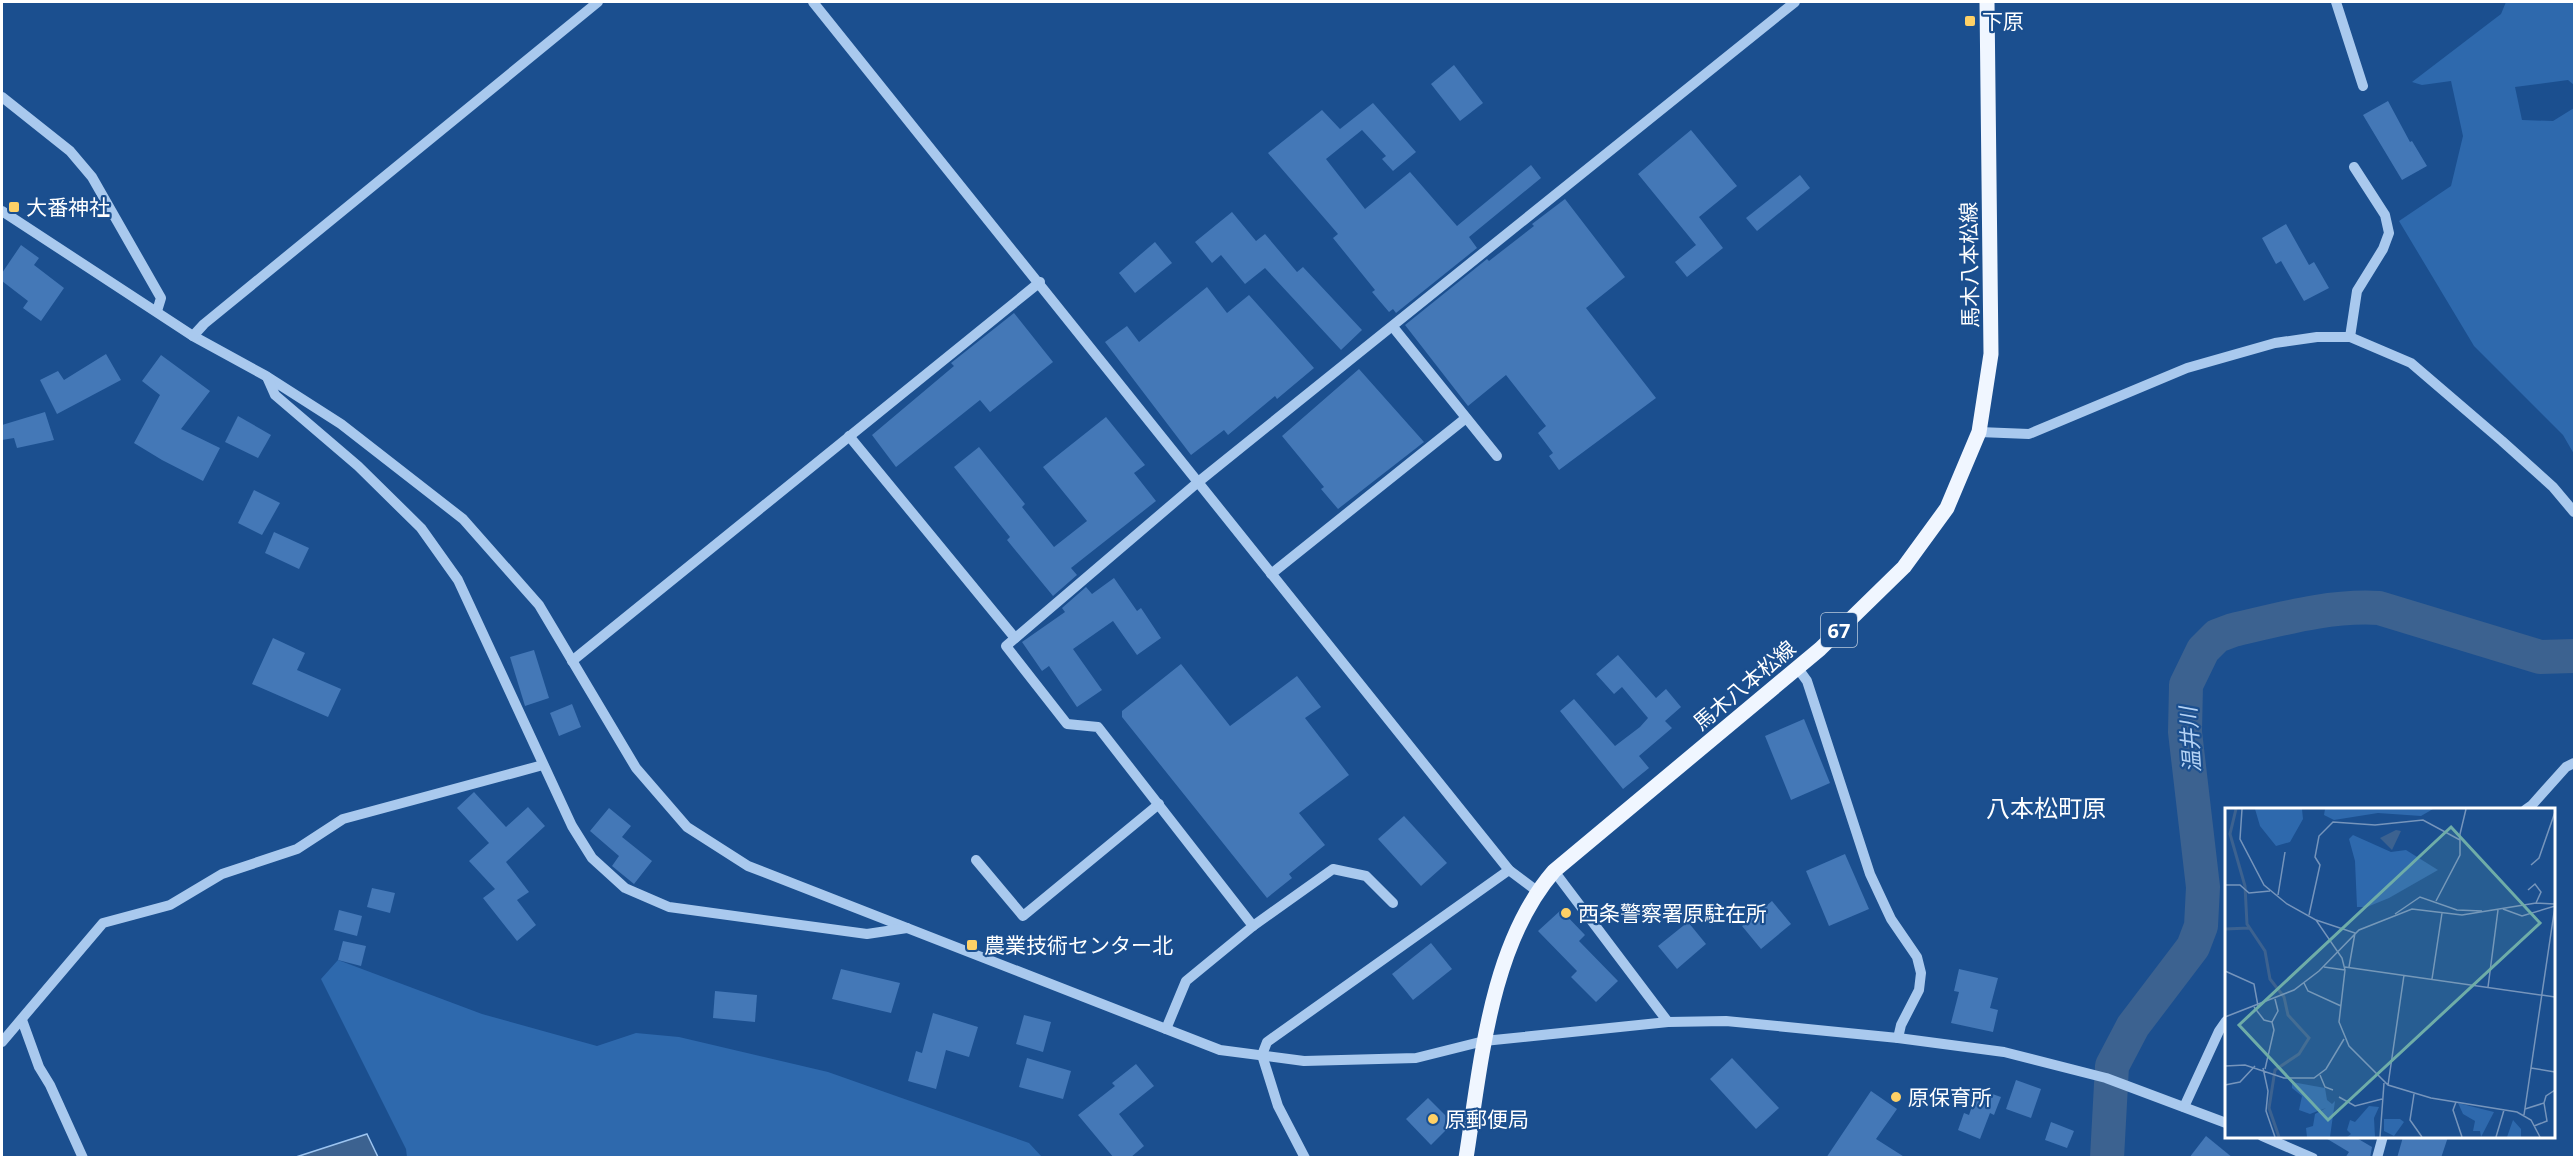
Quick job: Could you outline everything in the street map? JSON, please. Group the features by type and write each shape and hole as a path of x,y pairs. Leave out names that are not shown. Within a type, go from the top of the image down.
{"main road":[{"name":"馬木八本松線","path":"1466,1158 1484,1041 1502,966 1537,891 1554,871 1797,668 1904,567 1947,508 1979,432 1991,354 1987,2"}],"street":[{"path":"193,336 216,313 598,2"},
{"path":"813,2 1040,282 1197,483 1509,870 1537,891"},
{"path":"1253,926 1098,727 1067,724 1006,646 1197,483 1795,2"},
{"path":"2336,2 2363,86"},
{"path":"2,97 70,151 92,177 161,298 157,311"},
{"path":"2350,337 2357,291 2383,249 2389,233 2385,215 2354,167"},
{"path":"2,211 193,336 266,376 341,424 463,519 539,605 636,768 687,827 748,866 1220,1050 1304,1061 1416,1058 1484,1041 1668,1022 1726,1021 1898,1038 2004,1052 2106,1078 2225,1123"},
{"path":"572,661 1040,282"},
{"path":"1393,327 1497,456"},
{"path":"1979,432 2029,434 2187,368 2275,343 2317,337 2350,337 2411,363 2502,441 2553,488 2574,512"},
{"path":"266,376 275,395 358,466 421,528 458,580 572,826 592,858 625,888 669,907 867,934 908,928"},
{"path":"1271,574 1466,418"},
{"path":"849,436 1015,638"},
{"path":"1797,668 1807,681 1870,874 1890,920 1917,957 1921,973 1919,990 1901,1025 1898,1038"},
{"path":"2528,808 2566,767 2574,764"},
{"path":"2,1042 104,923 170,905 222,874 297,849 342,819 543,765"},
{"path":"976,860 1023,916 1159,804"},
{"path":"1166,1029 1186,981 1253,926 1333,869 1366,876 1393,903"},
{"path":"1305,1158 1278,1106 1262,1055 1267,1042 1509,870"},
{"path":"1554,871 1668,1022"},
{"path":"22,1020 39,1068 50,1085 83,1158"},
{"path":"2184,1107 2225,1022"},
{"path":"2264,1138 2313,1158"},
{"path":"2377,1158 2383,1138"}],"shaded area":[{"path":"2506,2 2574,2 2574,85 2568,80 2515,87 2522,120 2553,121 2574,108 2574,454 2563,435 2474,346 2399,221 2451,186 2463,136 2451,81 2422,85 2412,82 2501,14"},
{"path":"338,960 482,1014 597,1046 636,1033 679,1037 828,1072 1029,1143 1042,1157 407,1157 406,1149 321,979"},
{"path":"367,1134 378,1157 296,1157"}],"building":[{"path":"1454,65 1483,103 1460,121 1431,84"},
{"path":"2388,101 2410,142 2412,141 2427,166 2402,180 2363,115"},
{"path":"1373,103 1416,152 1393,171 1382,159 1386,156 1362,130 1326,159 1365,209 1410,172 1457,226 1531,165 1541,178 1469,237 1477,248 1396,313 1393,309 1389,312 1372,292 1375,290 1333,238 1338,234 1268,153 1322,110 1340,129"},
{"path":"1691,130 1737,186 1699,217 1723,248 1687,277 1675,262 1696,245 1638,174"},
{"path":"1800,175 1810,188 1757,231 1746,218"},
{"path":"1565,199 1625,277 1586,308 1656,398 1559,470 1549,456 1553,453 1538,433 1546,426 1506,375 1468,406 1405,325 1487,259 1489,261 1534,226 1532,224"},
{"path":"1232,212 1256,241 1265,234 1297,272 1303,267 1362,330 1341,350 1265,268 1245,284 1221,255 1212,263 1195,242"},
{"path":"2286,224 2309,265 2314,262 2329,288 2304,301 2281,261 2276,264 2262,238"},
{"path":"1155,242 1172,263 1135,293 1119,273"},
{"path":"21,245 39,258 34,265 64,288 41,321 23,308 28,301 2,281 2,273"},
{"path":"1207,287 1227,313 1249,295 1314,368 1277,399 1275,396 1228,435 1224,430 1191,455 1105,342 1127,326 1139,342"},
{"path":"1014,313 1053,362 990,412 980,400 896,467 872,435 954,366 951,363"},
{"path":"106,354 121,380 57,414 40,380 58,371 64,380"},
{"path":"161,355 210,391 181,429 220,448 203,481 134,443 160,395 142,381"},
{"path":"1359,369 1424,442 1338,509 1321,489 1324,487 1282,436"},
{"path":"45,412 54,440 17,448 14,438 2,440 2,425"},
{"path":"238,416 271,435 258,458 225,442"},
{"path":"1106,417 1145,465 1134,473 1156,501 1071,568 1077,575 1053,596 1007,540 1010,537 954,467 979,447 1025,504 1022,507 1054,547 1087,521 1043,467"},
{"path":"254,490 280,503 262,535 238,523"},
{"path":"274,532 309,548 299,569 265,553"},
{"path":"1114,578 1137,611 1141,608 1161,638 1137,655 1113,621 1073,649 1102,690 1077,707 1049,666 1042,671 1022,642 1065,612 1062,608 1086,587 1092,594"},
{"path":"273,638 305,653 297,670 341,689 328,717 252,684"},
{"path":"534,650 549,698 525,706 510,657"},
{"path":"1618,655 1656,698 1666,689 1681,707 1665,721 1672,728 1639,756 1649,768 1623,789 1560,711 1574,699 1615,746 1640,727 1648,718 1622,687 1614,694 1596,674"},
{"path":"1181,664 1230,726 1297,676 1321,707 1305,718 1349,775 1299,813 1325,845 1289,874 1292,878 1267,898 1122,717 1122,711"},
{"path":"572,704 581,727 559,736 550,713"},
{"path":"1804,719 1830,783 1791,800 1765,736"},
{"path":"474,792 506,827 528,807 545,826 506,862 529,892 517,900 536,925 517,941 483,898 495,889 469,861 489,843 457,808"},
{"path":"609,808 631,826 622,837 652,861 634,884 612,866 619,856 590,831"},
{"path":"1404,816 1447,863 1421,886 1378,839"},
{"path":"1845,854 1869,909 1829,926 1806,871"},
{"path":"372,888 395,893 390,913 367,907"},
{"path":"1772,901 1791,924 1761,949 1742,926"},
{"path":"339,910 362,916 357,936 334,930"},
{"path":"1561,910 1585,935 1579,941 1618,981 1596,1002 1571,977 1577,971 1538,931"},
{"path":"1688,922 1706,944 1677,969 1658,946"},
{"path":"343,941 366,946 361,966 338,960"},
{"path":"1431,943 1452,969 1413,1000 1392,974"},
{"path":"841,969 900,983 891,1013 832,999"},
{"path":"1959,969 1998,978 1990,1008 1998,1010 1993,1032 1951,1023 1959,992 1954,991"},
{"path":"715,991 757,995 755,1022 713,1018"},
{"path":"933,1013 978,1027 969,1057 946,1050 936,1089 908,1081 916,1051 922,1053"},
{"path":"1024,1015 1051,1022 1043,1052 1016,1044"},
{"path":"1027,1058 1071,1071 1063,1099 1019,1087"},
{"path":"1732,1058 1779,1108 1756,1129 1710,1079"},
{"path":"1136,1064 1154,1086 1119,1114 1144,1146 1130,1158 1114,1158 1078,1115 1115,1086 1112,1083"},
{"path":"2016,1080 2041,1089 2031,1118 2006,1109"},
{"path":"1978,1089 2001,1097 1994,1115 1990,1113 1980,1139 1958,1130 1964,1113 1969,1115"},
{"path":"1871,1091 1897,1109 1876,1139 1906,1158 1826,1158"},
{"path":"1428,1098 1453,1123 1431,1145 1406,1119"},
{"path":"2051,1122 2074,1131 2067,1148 2045,1140"},
{"path":"2206,1136 2233,1158 2189,1158"},
{"path":"2326,1138 2357,1138 2372,1147 2370,1158 2345,1158 2349,1152"},
{"path":"2403,1138 2448,1138 2441,1158 2397,1158"}],"waterway":[{"name":"温井川","path":"2107,1158 2112,1066 2133,1026 2193,947 2201,926 2203,887 2185,732 2186,685 2203,650 2217,636 2233,630 2306,614 2342,609 2379,608 2540,657 2574,656"}],"place":[{"name":"下原","path":"1970,21"},
{"name":"大番神社","path":"14,207"},
{"name":"西条警察署原駐在所","path":"1566,913"},
{"name":"農業技術センター北","path":"972,945"},
{"name":"原保育所","path":"1896,1097"},
{"name":"原郵便局","path":"1433,1119"}],"district":[{"name":"八本松町原","path":"2046,807"}]}
